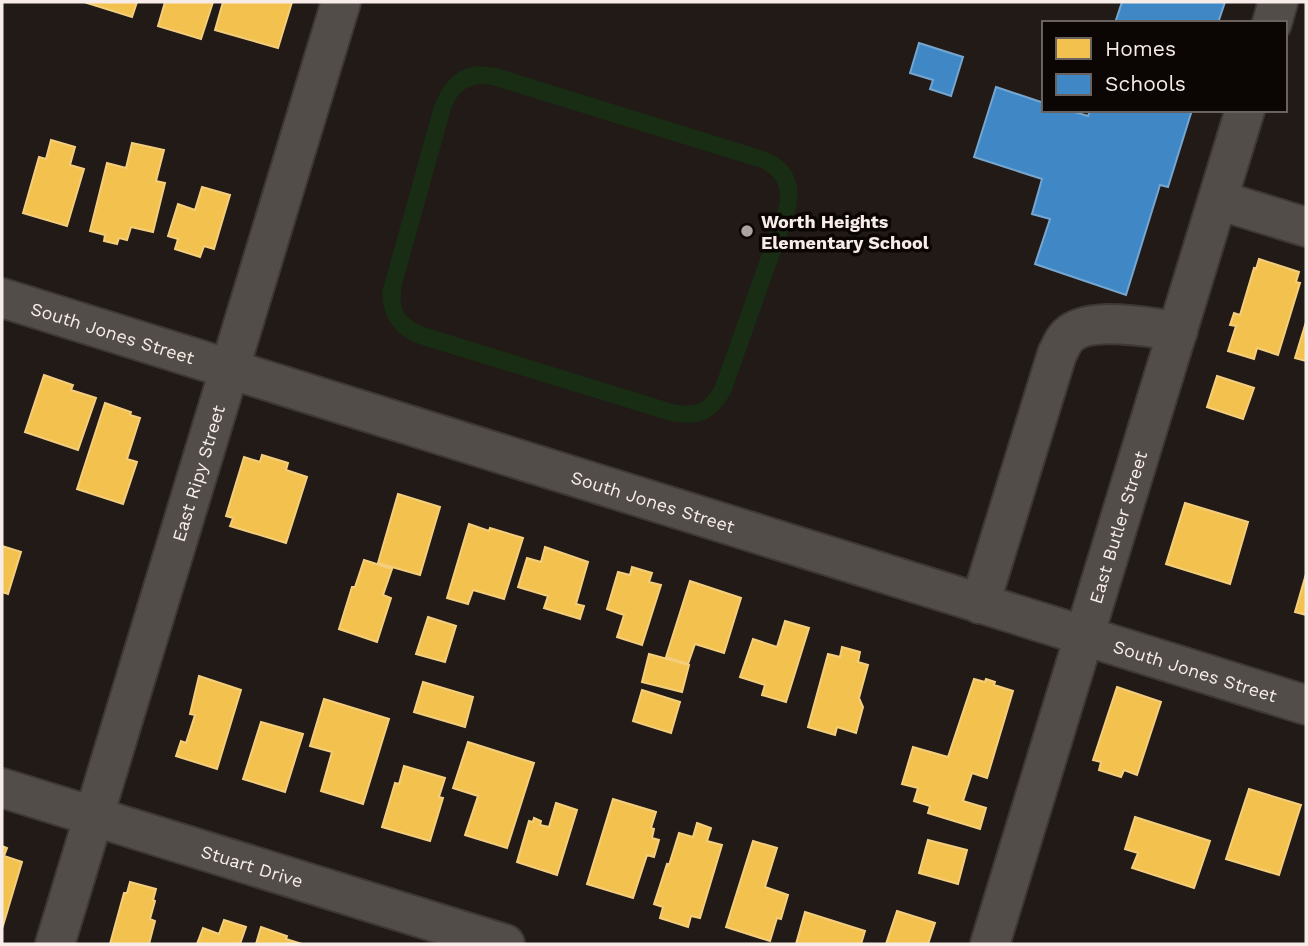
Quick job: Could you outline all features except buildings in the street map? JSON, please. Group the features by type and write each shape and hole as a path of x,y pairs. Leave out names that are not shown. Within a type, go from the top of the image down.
{"street":[{"name":"East Ripy Street","path":"55,944 341,2"},
{"path":"1273,21 1278,2"},
{"name":"East Butler Street","path":"990,944 1244,112"},
{"path":"1218,200 1306,227"},
{"name":"South Jones Street","path":"2,298 1306,705"},
{"path":"980,604 1057,354 1066,337 1084,327 1114,323 1178,331"},
{"name":"Stuart Drive","path":"2,788 505,944"}],"green space":[{"path":"469,68 497,68 767,152 789,168 798,190 796,209 731,393 712,416 688,423 667,420 419,344 403,336 392,324 385,310 382,292 434,106 450,79","holes":["481,84 492,85 761,168 774,179 780,193 779,205 715,386 698,404 673,404 424,327 403,311 402,285 451,109 466,89"]}],"place":[{"name":"Worth Heights Elementary School","path":"747,231"}]}
